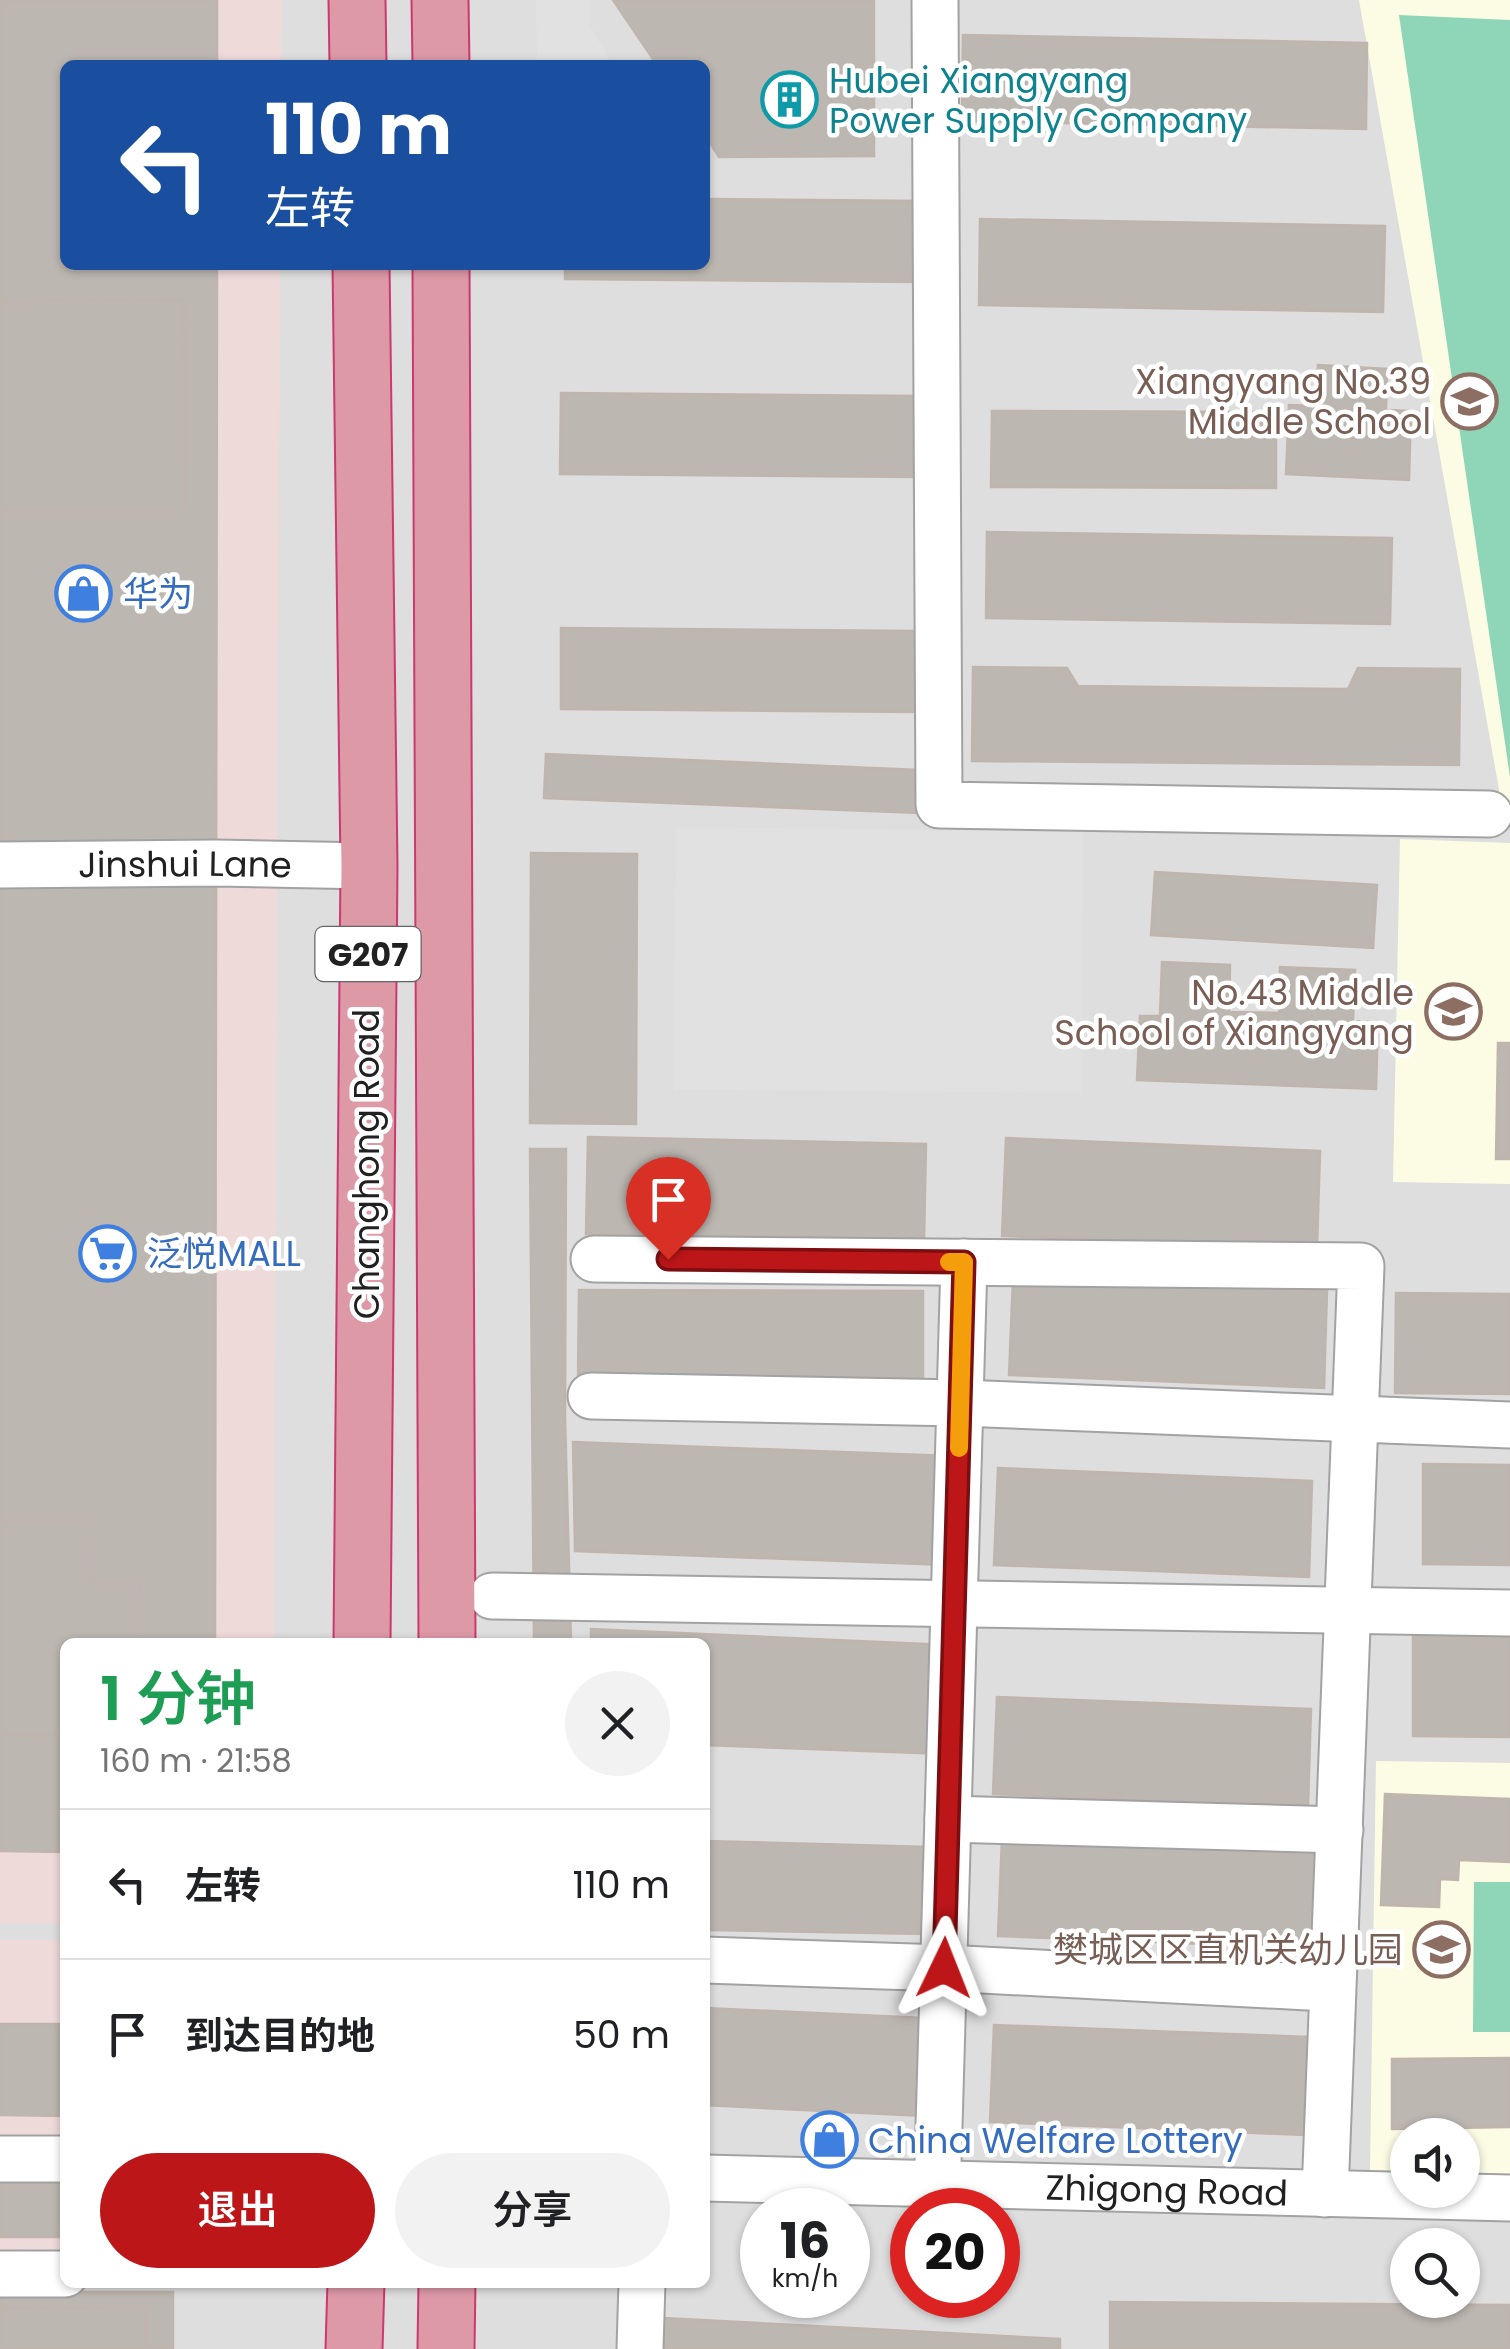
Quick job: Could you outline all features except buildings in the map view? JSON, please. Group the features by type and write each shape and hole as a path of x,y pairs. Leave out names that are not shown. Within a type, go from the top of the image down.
{"highway":[{"path":"357,0 358,60"},
{"path":"440,0 441,60"},
{"name":"Changhong Road","path":"360,270 369,866 362,1638"},
{"name":"G207","path":"442,270 447,1638"},
{"path":"354,2349 356,2288"},
{"path":"446,2349 447,2288"}],"street":[{"path":"935,0 940,806 1489,814"},
{"name":"Jinshui Lane","path":"0,865 369,866"},
{"path":"594,1258 1361,1266 1324,2194"},
{"path":"938,2160 964,1262"},
{"path":"591,1396 960,1404 1510,1425"},
{"path":"492,1596 1510,1613"},
{"path":"948,1819 1340,1830"},
{"path":"710,1960 1308,1987"},
{"path":"0,2159 60,2159"},
{"name":"Zhigong Road","path":"710,2178 1510,2198"},
{"path":"0,2274 60,2274"},
{"path":"640,2349 642,2288"}],"shaded area":[{"path":"0,0 1510,0 1510,2349 0,2349"},
{"name":"泛悦MALL","path":"0,0 282,0 281,60 60,60 60,270 280,270 274,1638 60,1638 60,1923 0,1923"},
{"path":"536,0 590,0 589,25 610,60 537,60"},
{"name":"Xiangyang No.39 Middle School","path":"1359,0 1510,0 1510,802 1501,801"},
{"path":"676,827 1083,832 1081,1093 674,1089"},
{"name":"No.43 Middle School of Xiangyang","path":"1400,839 1510,843 1510,1184 1393,1182"},
{"name":"樊城区区直机关幼儿园","path":"1376,1761 1510,1763 1510,2174 1480,2173 1480,2118 1390,2118 1390,2172 1370,2172"},
{"path":"0,1940 60,1940 60,2249 0,2250"}],"green space":[{"name":"Xiangyang No.39 Middle School","path":"1399,15 1510,20 1510,777"},
{"path":"1474,1882 1510,1882 1510,2032 1473,2032"}],"slow traffic":[{"path":"949,1262 964,1262 959,1448"}],"place":[{"name":"Hubei Xiangyang Power Supply Company","path":"790,100"},
{"name":"Xiangyang No.39 Middle School","path":"1470,401"},
{"name":"华为","path":"84,593"},
{"name":"No.43 Middle School of Xiangyang","path":"1453,1012"},
{"name":"泛悦MALL","path":"108,1253"},
{"name":"樊城区区直机关幼儿园","path":"1442,1949"},
{"name":"China Welfare Lottery","path":"829,2140"}],"route":[{"path":"668,1259 964,1262 944,1968"}]}
